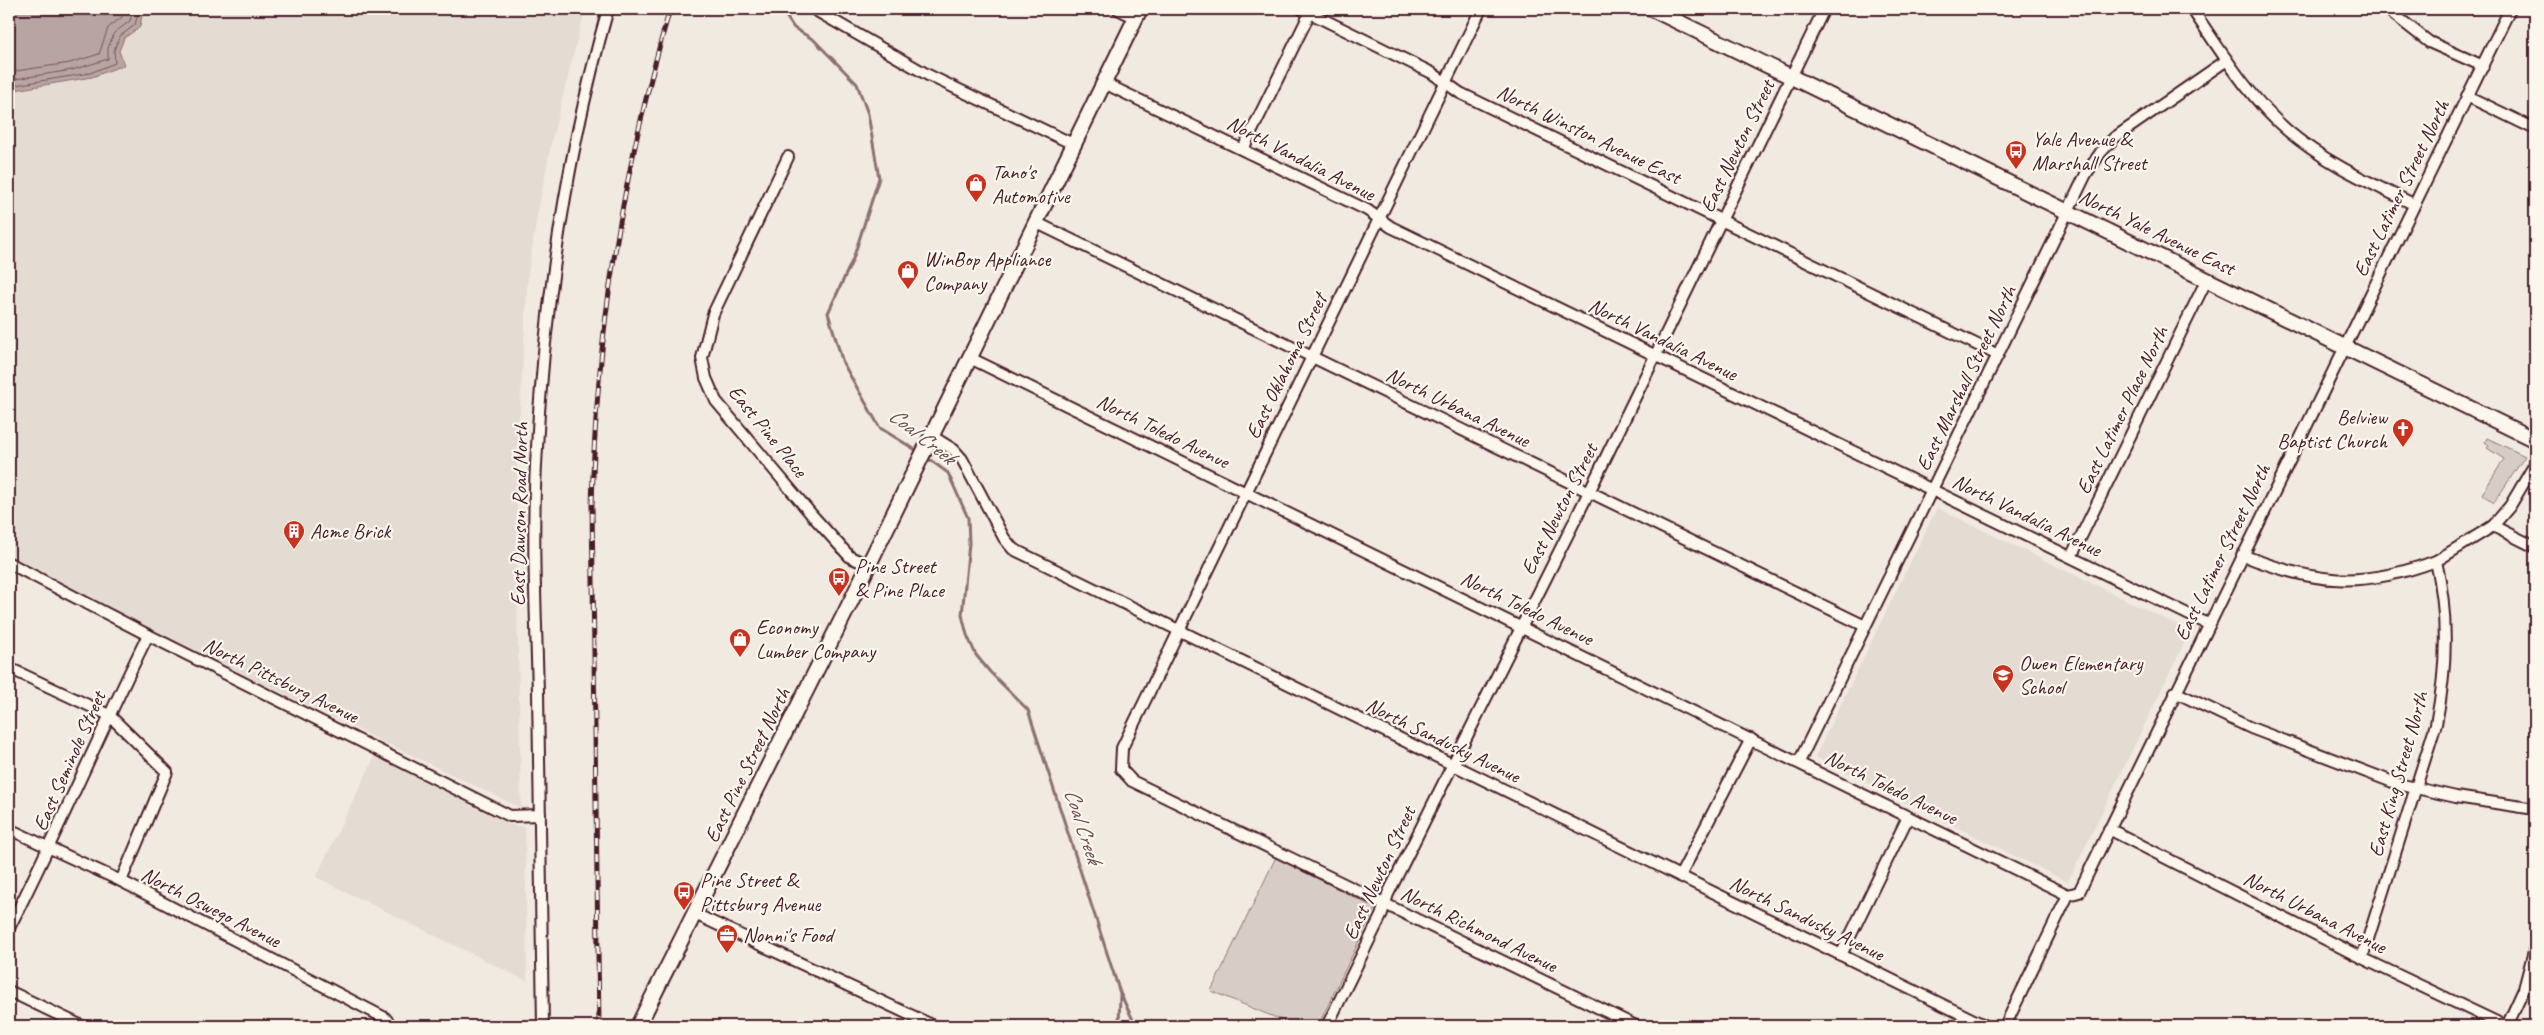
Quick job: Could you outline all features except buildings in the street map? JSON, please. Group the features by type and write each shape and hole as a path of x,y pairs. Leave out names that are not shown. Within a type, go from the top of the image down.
{"main road":[{"name":"North Yale Avenue East","path":"1652,9 2535,440"},
{"name":"East Pine Street North","path":"638,1026 868,565 968,357 1138,13"}],"street":[{"name":"East Dawson Road North","path":"543,1026 536,468 550,296 571,165 586,90 608,9"},
{"path":"1118,9 1138,13"},
{"name":"East Oklahoma Street","path":"1121,769 1122,748 1481,9"},
{"name":"East Newton Street","path":"1327,1026 1452,765 1589,492 1824,9"},
{"path":"2192,9 2227,60 2264,107 2289,132 2326,158 2413,204"},
{"path":"2387,9 2428,42 2482,66"},
{"name":"East Latimer Street North","path":"2005,1026 2068,896 2079,892 2242,554 2510,9"},
{"path":"815,10 928,76 1073,144"},
{"path":"1243,149 1308,10"},
{"name":"North Winston Avenue East","path":"1308,10 1432,73 1460,92 1998,355"},
{"name":"East Marshall Street North","path":"1799,762 2086,174 2101,152 2114,138 2227,60"},
{"name":"North Vandalia Avenue","path":"1104,83 1366,210 1391,227 2208,624"},
{"path":"2467,96 2535,129"},
{"name":"East Pine Place","path":"788,157 713,314 702,358 706,378 716,401 818,522 850,556 868,565"},
{"name":"North Urbana Avenue","path":"1035,222 1865,626"},
{"name":"East Latimer Place North","path":"2071,557 2207,279"},
{"name":"North Toledo Avenue","path":"968,357 1799,762 2068,896"},
{"name":"North Sandusky Avenue","path":"929,438 954,450 962,460 1004,538 1013,549 1986,1026"},
{"path":"2242,554 2298,574 2350,581 2404,573 2436,560 2493,526 2510,506 2535,464"},
{"path":"2493,526 2535,547"},
{"name":"East King Street North","path":"2362,958 2436,724 2446,659 2446,626 2436,560"},
{"name":"North Pittsburg Avenue","path":"9,563 148,636 510,816 540,815"},
{"name":"East Seminole Street","path":"9,928 50,849 108,715 148,636"},
{"path":"9,668 108,715 167,772 121,881"},
{"path":"2175,692 2251,728 2415,788 2535,809"},
{"path":"1680,876 1751,739"},
{"name":"North Richmond Avenue","path":"1121,769 1132,781 1636,1026"},
{"path":"1840,955 1908,816"},
{"name":"North Oswego Avenue","path":"9,829 121,881 385,1018 392,1026"},
{"name":"North Urbana Avenue","path":"2109,829 2362,958 2506,1026"},
{"path":"695,914 934,1026"},
{"path":"2506,1026 2524,989 2535,947"},
{"path":"9,991 82,1026"}],"shaded area":[{"name":"Acme Brick","path":"9,9 585,9 552,139 528,275 517,458 517,591 521,808 9,559"},
{"path":"2487,438 2525,456 2494,503 2482,494 2504,459 2487,448 2489,445 2485,442"},
{"name":"Owen Elementary School","path":"1937,508 2190,631 2068,882 1815,757"},
{"path":"375,756 508,824 525,827 527,981 316,877"},
{"path":"1276,857 1375,908 1318,1026 1296,1026 1211,991"}],"water":[{"path":"9,9 150,9 152,11 142,15 140,27 124,38 119,51 124,65 92,77 9,91"}],"waterway":[{"name":"Coal Creek","path":"781,9 794,28 814,40 857,84 868,114 879,178 853,259 828,313 843,363 880,428 919,452"},
{"name":"Coal Creek","path":"926,457 948,473 968,518 969,543 962,615 967,635 976,655 990,672 1028,710 1120,993 1136,1026"},
{"name":"Coal Creek","path":"1119,1026 1120,994"}],"railway":[{"path":"599,1026 592,506 599,379 614,255 625,193 638,132 670,9"}],"place":[{"name":"Yale Avenue & Marshall Street","path":"2016,170"},
{"name":"Tano's Automotive","path":"976,203"},
{"name":"WinBop Appliance Company","path":"908,290"},
{"name":"Belview Baptist Church","path":"2403,448"},
{"name":"Acme Brick","path":"294,550"},
{"name":"Pine Street & Pine Place","path":"839,597"},
{"name":"Economy Lumber Company","path":"740,658"},
{"name":"Owen Elementary School","path":"2003,694"},
{"name":"Pine Street & Pittsburg Avenue","path":"684,911"},
{"name":"Nonni's Food","path":"727,954"}]}
